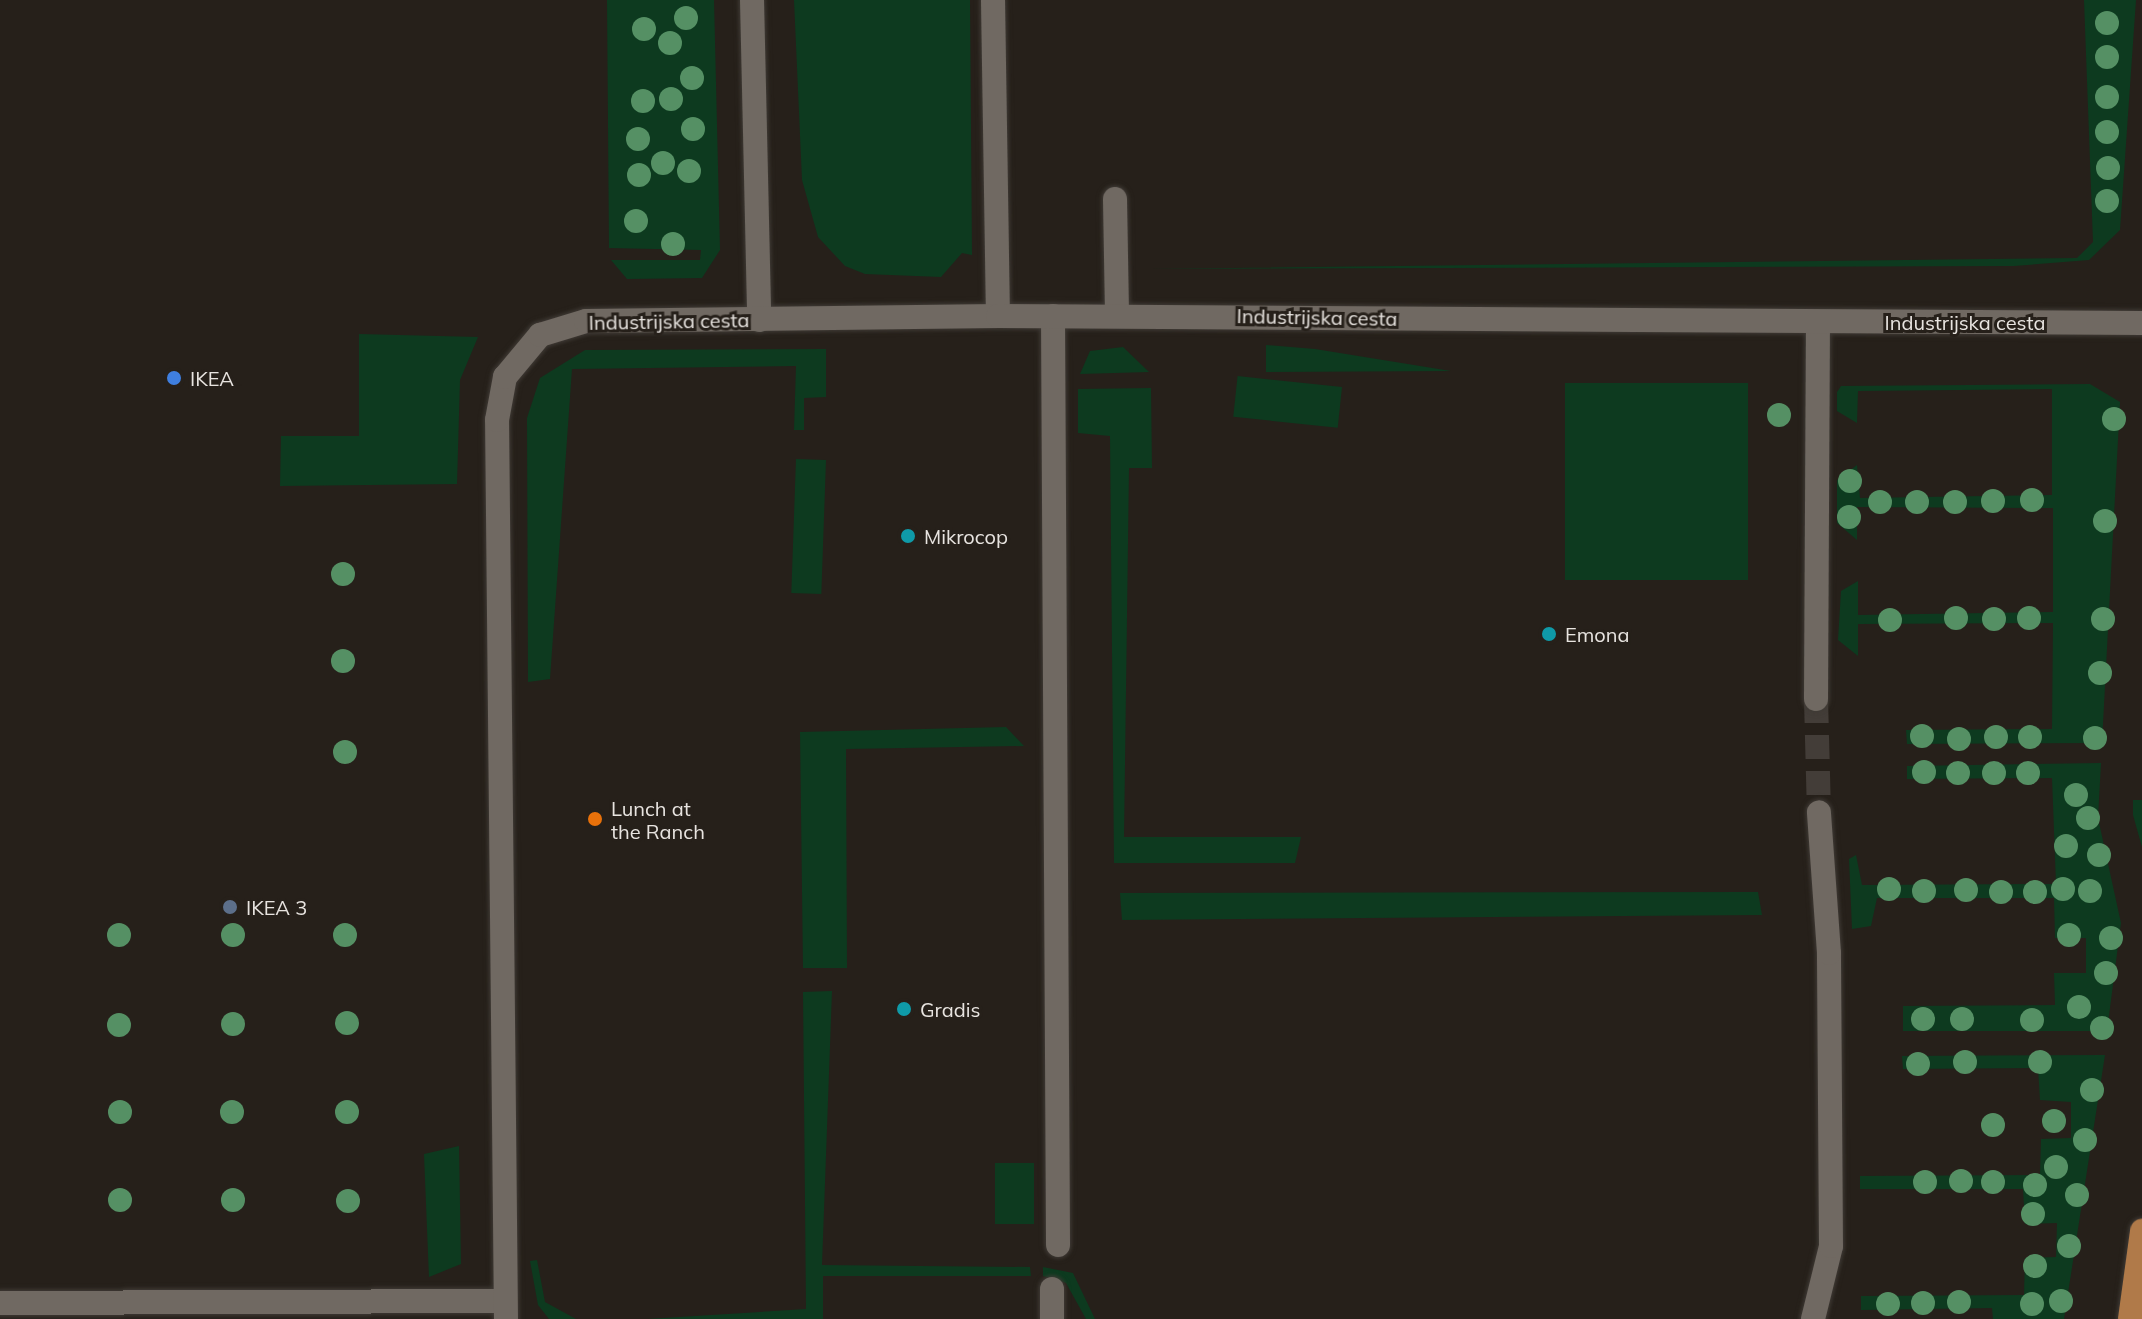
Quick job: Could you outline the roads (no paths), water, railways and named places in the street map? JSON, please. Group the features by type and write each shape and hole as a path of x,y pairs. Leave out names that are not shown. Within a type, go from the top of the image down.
{"main road":[{"path":"2130,1319 2142,1231"}],"street":[{"path":"752,0 759,320"},
{"path":"993,0 998,316"},
{"path":"1115,199 1117,315"},
{"name":"Industrijska cesta","path":"504,1310 497,420 510,369 540,335 573,322 1117,315 2142,323"},
{"path":"1053,316 1058,1245"},
{"path":"1816,699 1818,322"},
{"path":"1813,1319 1831,1246 1829,953 1819,812"},
{"path":"1052,1289 1052,1319"},
{"path":"0,1303 504,1310"}],"tunnel":[{"path":"1816,699 1819,812"}],"place":[{"name":"IKEA","path":"174,378"},
{"name":"Mikrocop","path":"908,536"},
{"name":"Emona","path":"1549,634"},
{"name":"Lunch at the Ranch","path":"595,819"},
{"name":"IKEA 3","path":"230,907"},
{"name":"Gradis","path":"904,1009"}]}
